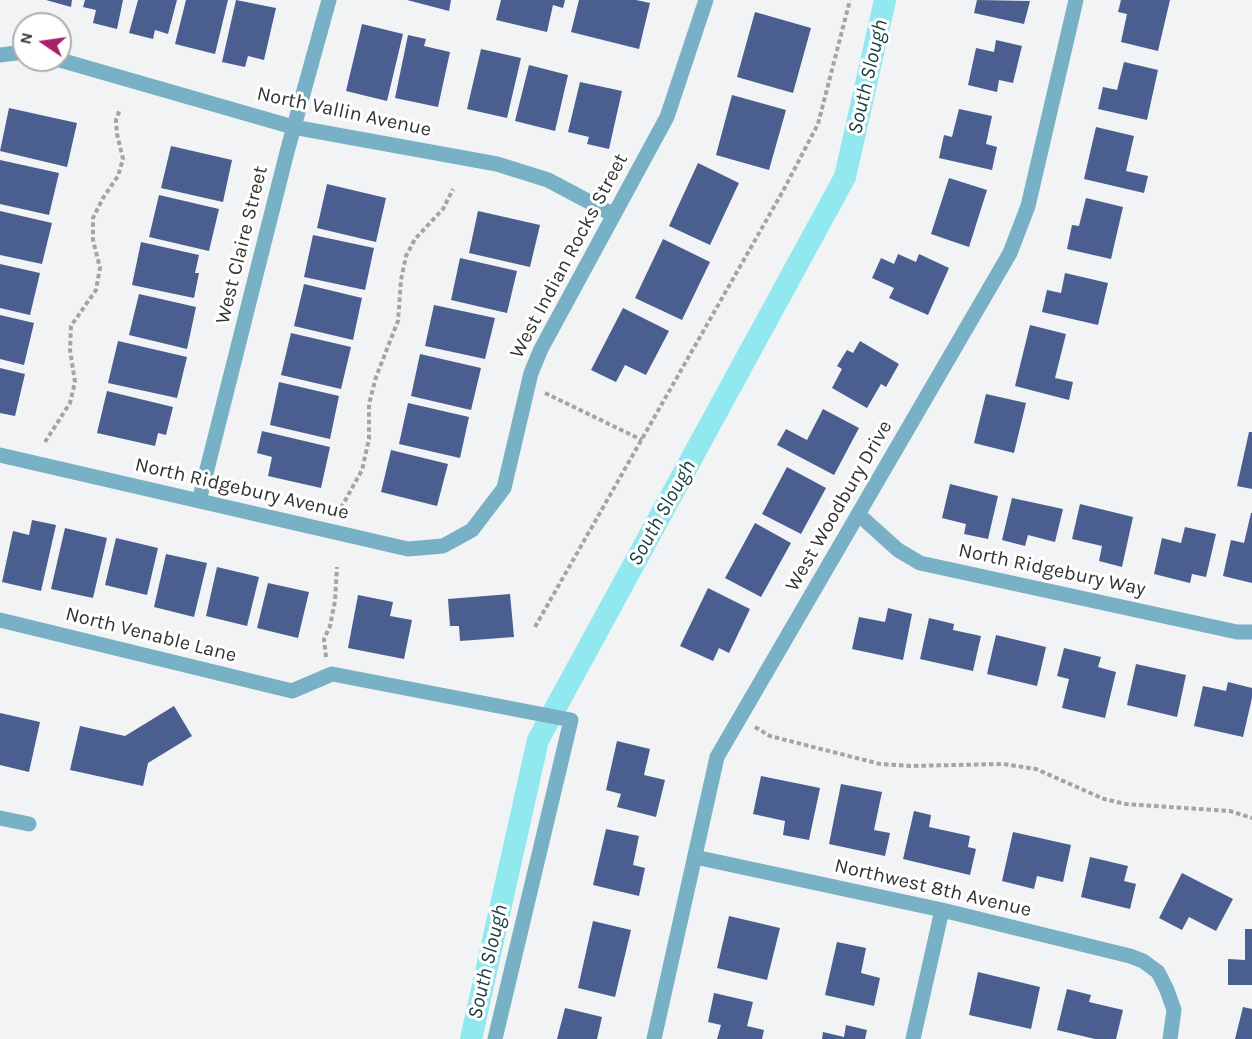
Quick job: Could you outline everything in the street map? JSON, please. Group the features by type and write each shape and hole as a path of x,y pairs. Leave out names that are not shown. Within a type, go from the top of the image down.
{"street":[{"name":"West Claire Street","path":"199,501 293,127 329,0"},
{"name":"West Indian Rocks Street","path":"472,530 504,488 531,373 541,349 667,117 706,0"},
{"name":"West Woodbury Drive","path":"654,1039 717,757 998,276 1020,230 1028,206 1076,0"},
{"name":"North Vallin Avenue","path":"72,63 293,127 497,164 548,180 614,215"},
{"name":"North Ridgebury Avenue","path":"0,455 408,549 443,546 472,530"},
{"name":"North Ridgebury Way","path":"858,514 898,550 920,563 1237,632 1252,632"},
{"name":"North Venable Lane","path":"0,620 292,691 332,674 571,720 495,1039"},
{"path":"0,818 29,824"},
{"name":"Northwest 8th Avenue","path":"695,857 942,910 1130,956 1158,972 1167,990 1173,1010 1170,1039"},
{"path":"913,1039 942,910"}],"path":[{"path":"535,627 783,190 818,124 850,0"},
{"path":"45,442 70,403 75,382 70,350 71,326 96,290 100,268 93,240 93,218 118,176 123,159 116,120 120,109"},
{"path":"341,508 362,471 369,439 369,404 376,377 398,321 401,280 406,256 415,239 443,209 453,189"},
{"path":"528,386 554,396 642,440"},
{"path":"327,659 324,639 330,626 335,601 337,567"},
{"path":"739,717 770,736 880,764 910,766 1003,764 1036,769 1104,799 1126,804 1230,811 1252,818"}],"building":[{"path":"46,0 72,0 71,7"},
{"path":"85,0 123,0 117,29 93,23 96,10 83,7"},
{"path":"138,0 177,0 168,34 155,30 153,39 129,33"},
{"path":"186,0 228,0 215,54 175,44"},
{"path":"236,0 276,8 264,60 248,56 245,67 222,62"},
{"path":"407,0 451,0 449,11"},
{"path":"501,0 565,0 563,8 553,5 547,32 496,20"},
{"path":"579,0 636,0 650,3 639,49 571,32"},
{"path":"977,0 1030,1 1024,24 974,13"},
{"path":"1121,0 1170,0 1158,51 1121,42 1127,14 1118,12"},
{"path":"755,12 811,28 793,93 737,77"},
{"path":"362,24 403,34 387,101 346,91"},
{"path":"408,35 426,39 424,46 450,52 438,107 395,98"},
{"path":"996,40 1022,46 1013,83 999,80 997,92 968,85 976,48 994,52"},
{"path":"481,49 521,58 507,118 467,109"},
{"path":"1124,62 1158,70 1147,120 1098,109 1103,87 1117,90"},
{"path":"529,65 568,75 555,131 515,121"},
{"path":"580,82 622,91 609,149 587,144 589,137 568,132"},
{"path":"732,95 786,110 769,170 716,155"},
{"path":"9,108 77,123 67,167 0,151"},
{"path":"959,109 992,116 986,144 997,147 992,170 939,158 944,135 952,137"},
{"path":"1096,127 1134,136 1126,171 1148,176 1144,193 1084,179"},
{"path":"171,146 232,160 223,202 161,188"},
{"path":"0,160 59,173 49,215 0,204"},
{"path":"698,163 739,183 710,245 669,226"},
{"path":"949,178 987,190 969,247 931,234"},
{"path":"327,184 386,198 376,242 317,228"},
{"path":"159,195 219,209 209,251 149,237"},
{"path":"1086,198 1123,207 1111,259 1067,249 1072,225 1079,226"},
{"path":"0,211 52,223 42,264 0,255"},
{"path":"478,211 540,225 530,267 469,253"},
{"path":"313,235 374,248 365,290 304,277"},
{"path":"663,239 710,262 682,320 635,298"},
{"path":"141,242 199,255 195,273 199,273 194,298 132,285"},
{"path":"898,254 916,262 919,254 949,268 928,315 889,298 894,288 872,278 881,258 894,264"},
{"path":"460,258 517,271 507,313 451,300"},
{"path":"0,264 40,273 30,315 0,308"},
{"path":"1065,273 1108,283 1098,325 1042,312 1047,290 1061,293"},
{"path":"304,284 362,298 353,340 294,326"},
{"path":"139,294 196,307 187,349 129,335"},
{"path":"434,305 495,318 485,359 425,346"},
{"path":"623,308 669,331 646,375 625,365 616,382 591,370"},
{"path":"0,315 34,323 24,365 0,359"},
{"path":"1030,325 1066,334 1055,378 1073,382 1069,400 1015,386"},
{"path":"291,333 351,347 341,389 281,375"},
{"path":"118,341 187,357 177,398 108,383"},
{"path":"860,341 899,364 886,387 881,384 867,408 832,388 842,369 837,366 847,350 853,353"},
{"path":"420,354 481,368 471,410 411,396"},
{"path":"0,368 25,374 15,416 0,413"},
{"path":"279,382 339,396 330,439 270,425"},
{"path":"107,391 173,407 166,435 158,433 155,446 97,433"},
{"path":"986,394 1026,403 1014,453 974,443"},
{"path":"408,403 469,417 460,458 399,444"},
{"path":"823,409 859,428 834,475 777,445 786,429 807,440"},
{"path":"262,431 330,447 321,488 268,476 272,457 257,453"},
{"path":"1249,432 1252,432 1252,489 1237,486"},
{"path":"391,450 448,464 437,506 381,492"},
{"path":"787,467 826,488 801,534 762,514"},
{"path":"950,484 998,496 988,539 964,534 966,524 942,518"},
{"path":"1012,498 1063,509 1055,542 1028,535 1025,546 1002,540"},
{"path":"1080,504 1133,517 1122,567 1099,561 1102,546 1072,539"},
{"path":"1251,513 1252,583 1223,576 1231,540 1244,543"},
{"path":"32,520 56,525 41,591 2,582 13,531 29,535"},
{"path":"755,523 791,543 761,597 725,578"},
{"path":"1185,527 1216,534 1206,577 1192,574 1190,583 1154,574 1162,538 1181,543"},
{"path":"65,528 107,538 93,598 51,589"},
{"path":"116,538 158,548 147,595 105,585"},
{"path":"166,554 207,563 194,617 154,607"},
{"path":"217,567 259,577 247,626 206,616"},
{"path":"268,583 309,592 298,638 257,628"},
{"path":"708,588 750,609 729,653 719,648 713,661 680,646"},
{"path":"510,594 514,637 460,641 459,626 450,626 448,599"},
{"path":"358,595 393,602 390,616 412,620 404,659 348,648"},
{"path":"888,608 912,614 903,660 852,649 859,617 885,622"},
{"path":"929,618 954,624 953,630 981,636 973,671 920,659"},
{"path":"996,635 1046,647 1037,686 987,674"},
{"path":"1064,648 1101,657 1098,667 1116,672 1105,718 1062,708 1069,679 1057,676"},
{"path":"1136,664 1186,675 1177,717 1127,705"},
{"path":"1228,682 1252,688 1252,698 1243,737 1194,726 1203,686 1226,691"},
{"path":"174,706 192,736 148,763 143,786 70,770 80,726 125,736"},
{"path":"0,713 40,722 29,772 0,765"},
{"path":"617,741 650,749 644,775 665,780 656,817 617,807 621,794 606,790"},
{"path":"761,776 820,788 809,840 783,835 785,821 753,814"},
{"path":"841,784 882,792 874,830 890,833 885,856 829,844"},
{"path":"914,811 931,815 929,827 970,836 968,847 976,849 970,875 903,859"},
{"path":"606,829 639,836 633,865 645,868 639,896 593,885"},
{"path":"1013,832 1071,845 1063,882 1037,876 1034,889 1002,881"},
{"path":"1090,857 1128,866 1124,881 1136,884 1130,909 1081,897"},
{"path":"1182,873 1233,899 1216,931 1189,917 1182,930 1159,918"},
{"path":"729,916 780,928 767,980 717,968"},
{"path":"593,921 631,930 615,997 578,988"},
{"path":"1245,929 1252,929 1252,985 1228,985 1228,959 1245,960"},
{"path":"837,942 866,948 861,973 880,978 874,1006 825,995"},
{"path":"978,972 1040,987 1031,1029 969,1015"},
{"path":"1067,989 1091,995 1089,1002 1123,1010 1116,1039 1095,1039 1057,1030"},
{"path":"714,993 753,1002 747,1026 764,1030 762,1039 717,1039 721,1025 708,1022"},
{"path":"1243,1007 1252,1009 1252,1039 1235,1039"},
{"path":"565,1008 602,1017 597,1039 557,1039"},
{"path":"846,1025 867,1030 865,1039 822,1039 823,1032 844,1037"}],"waterway":[{"name":"South Slough","path":"471,1039 538,740 845,177 885,0"}]}
